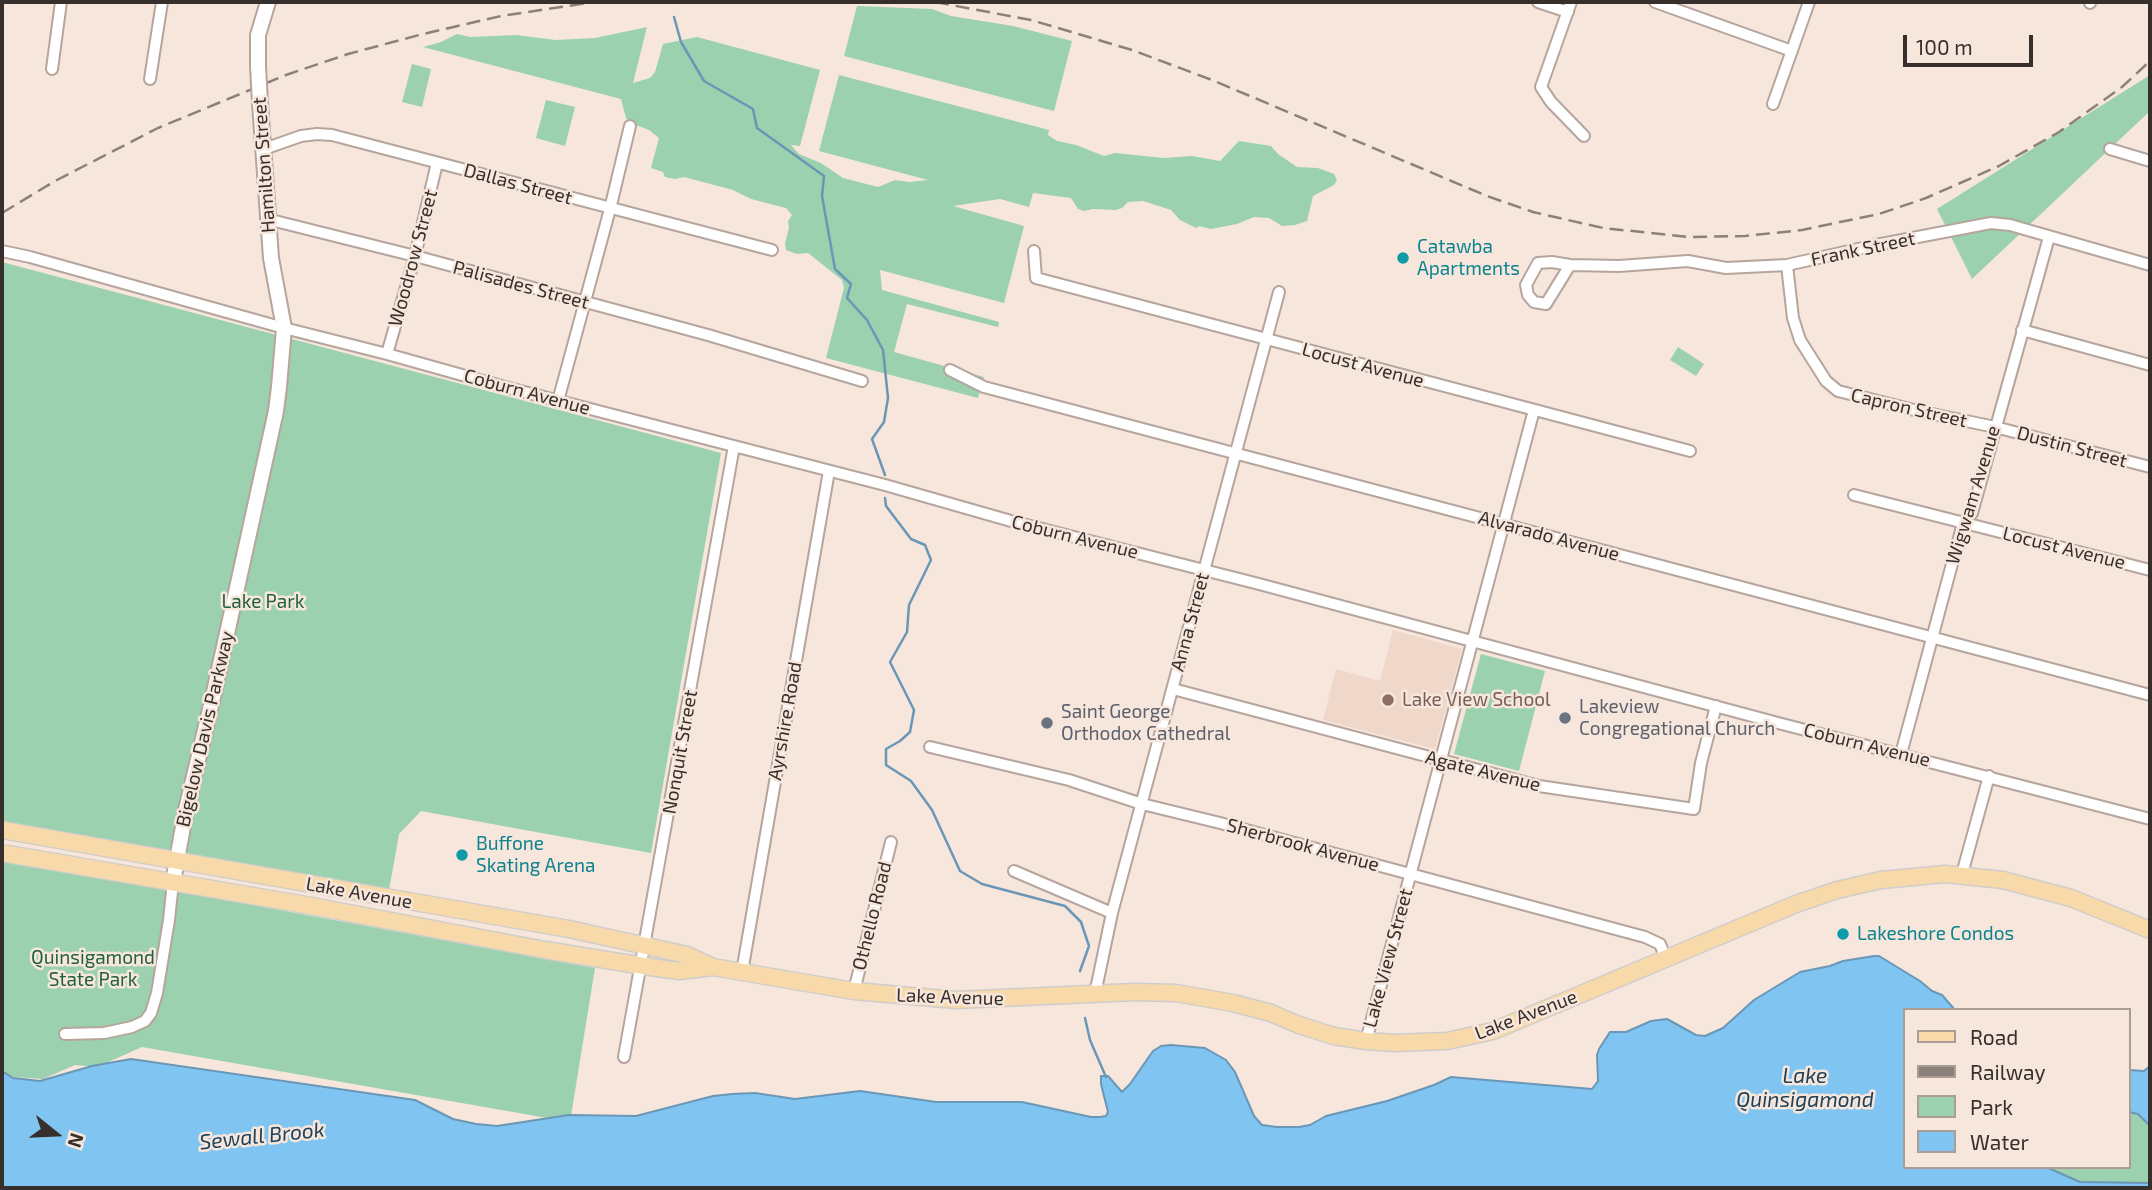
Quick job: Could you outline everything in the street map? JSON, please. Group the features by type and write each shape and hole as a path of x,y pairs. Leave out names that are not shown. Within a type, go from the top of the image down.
{"main road":[{"name":"Hamilton Street","path":"268,2 258,36 258,66 267,219 273,277 284,328"},
{"name":"Bigelow Davis Parkway","path":"173,882 276,411 284,328"},
{"name":"Lake Avenue","path":"2,830 569,929 687,955 713,967 854,991 956,1000 1154,992 1212,998 1271,1013 1317,1031 1366,1041 1435,1042 1478,1036 1784,909 1837,890 1897,877 1962,874 2003,880 2051,891 2150,930"},
{"name":"Lake Avenue","path":"2,853 306,905 545,950 679,971 713,967"}],"street":[{"path":"52,69 61,2"},
{"path":"150,79 162,2"},
{"path":"1538,2 1570,7 1541,87 1551,102 1584,136"},
{"path":"1656,2 1792,51"},
{"path":"1689,14 1693,2"},
{"path":"1773,104 1809,2"},
{"path":"558,401 630,126"},
{"name":"Dallas Street","path":"264,149 301,136 332,135 772,250"},
{"path":"2110,149 2150,161"},
{"name":"Woodrow Street","path":"387,354 438,163"},
{"name":"Palisades Street","path":"267,219 415,256 862,381"},
{"name":"Frank Street","path":"1570,265 1546,304 1534,302 1528,295 1526,285 1538,263 1619,267 1688,261 1726,268 1787,265 1981,224 2006,224 2150,264"},
{"name":"Wigwam Avenue","path":"1901,754 1963,523 1972,513 1994,426 2049,237"},
{"name":"Coburn Avenue","path":"2,251 1011,521 2150,818"},
{"name":"Locust Avenue","path":"1034,251 1036,278 1690,451"},
{"name":"Capron Street","path":"1787,265 1797,333 1822,376 1833,388 1847,395 1994,426"},
{"name":"Anna Street","path":"1095,994 1112,913 1279,292"},
{"path":"2022,330 2150,365"},
{"name":"Alvarado Avenue","path":"950,370 984,387 2150,695"},
{"path":"1440,760 1534,410"},
{"name":"Dustin Street","path":"1994,426 2150,467"},
{"name":"Nonquit Street","path":"624,1057 734,446"},
{"name":"Ayrshire Road","path":"742,972 829,471"},
{"name":"Locust Avenue","path":"1854,495 2150,570"},
{"name":"Agate Avenue","path":"1173,689 1539,786 1694,808 1701,763 1717,706"},
{"name":"Sherbrook Avenue","path":"930,747 1069,780 1142,804 1645,937 1660,944 1667,959"},
{"name":"Lake View Street","path":"1366,1041 1440,760"},
{"path":"1962,874 1990,776"},
{"name":"Othello Road","path":"854,991 891,842"},
{"path":"1014,871 1112,913"},
{"path":"65,1034 95,1034 132,1027 145,1021 151,1013 157,993 173,882"}],"shaded area":[{"name":"Lake View School","path":"1393,630 1462,649 1435,749 1323,720 1336,669 1380,681"}],"green space":[{"path":"857,6 932,9 951,16 1013,26 1072,41 1054,111 844,56"},
{"path":"647,27 633,83 650,78 655,72 663,44 697,37 820,70 800,146 791,145 799,154 821,163 843,178 878,187 895,180 928,180 819,151 839,75 1049,130 1048,135 1057,141 1104,156 1115,153 1164,158 1192,156 1220,161 1239,141 1271,146 1297,167 1318,168 1334,174 1337,180 1334,185 1313,196 1307,221 1282,226 1269,218 1254,217 1237,224 1211,229 1199,226 1196,228 1180,220 1171,210 1143,201 1128,202 1116,210 1084,211 1078,209 1071,198 1033,193 1029,207 1000,199 953,206 1024,226 1004,303 880,270 882,290 999,322 998,327 907,304 894,352 984,377 978,398 826,358 844,288 842,280 808,253 797,254 786,250 788,221 792,215 786,208 751,199 733,190 684,177 665,177 663,172 651,168 659,138 626,118 621,99 423,47 457,34 470,37 516,35 556,40 595,38"},
{"path":"412,64 431,69 422,107 402,102"},
{"path":"2150,75 2150,111 1972,279 1937,209"},
{"path":"546,100 575,107 565,146 536,138"},
{"name":"Lake Park","path":"2,262 721,453 651,853 421,811 399,834 389,890 2,823"},
{"path":"1678,347 1704,364 1696,376 1670,360"},
{"path":"1481,654 1545,671 1519,771 1454,754"},
{"name":"Quinsigamond State Park","path":"2,859 595,968 570,1122 142,1047 97,1067 75,1065 43,1079 14,1077 2,1072"},
{"path":"2131,1112 2138,1114 2150,1126 2150,1183 2080,1182 2051,1169 2131,1169"}],"water":[{"name":"Lake Quinsigamond","path":"1879,956 1942,995 1953,1008 1904,1008 1904,1169 2051,1169 2080,1182 2150,1183 2150,1188 2,1188 2,1071 13,1078 40,1081 92,1066 131,1059 415,1100 453,1119 497,1126 569,1115 636,1116 713,1096 732,1094 755,1093 795,1099 860,1091 936,1102 1022,1102 1100,1117 1106,1116 1108,1112 1101,1076 1108,1076 1122,1092 1153,1051 1161,1046 1171,1045 1205,1048 1226,1060 1235,1072 1254,1116 1262,1125 1299,1127 1310,1125 1326,1116 1387,1101 1451,1077 1592,1089 1598,1081 1597,1055 1610,1032 1626,1032 1651,1021 1667,1019 1696,1035 1705,1036 1723,1028 1754,1000 1800,972 1843,961"},
{"path":"2150,1066 2150,1126 2138,1114 2131,1112 2131,1070 2144,1071"}],"waterway":[{"path":"674,17 681,42 704,81 753,109 757,128 824,176 822,196 835,269 851,284 847,298 867,320 883,350 888,398 884,422 872,439 885,475"},
{"path":"885,498 886,506 911,539 925,545 931,560 909,605 907,632 890,662 914,710 910,732 886,749 886,765 911,781 932,810 960,871 982,884 1065,906 1081,922 1089,946 1080,971"},
{"path":"1085,1018 1090,1040 1106,1077"}],"railway":[{"path":"2,213 55,181 158,128 286,75 348,54 423,34 501,16 594,2"},
{"path":"935,2 1031,20 1132,50 1212,80 1487,196 1533,212 1603,228 1689,237 1745,236 1802,230 1879,214 1926,198 1999,166 2059,132 2122,87 2150,61"}],"place":[{"name":"Catawba Apartments","path":"1403,258"},
{"name":"Lake View School","path":"1388,700"},
{"name":"Lakeview Congregational Church","path":"1565,718"},
{"name":"Saint George Orthodox Cathedral","path":"1047,723"},
{"name":"Buffone Skating Arena","path":"462,855"},
{"name":"Lakeshore Condos","path":"1843,934"}],"water label":[{"name":"Sewall Brook","path":"262,1136"}]}
